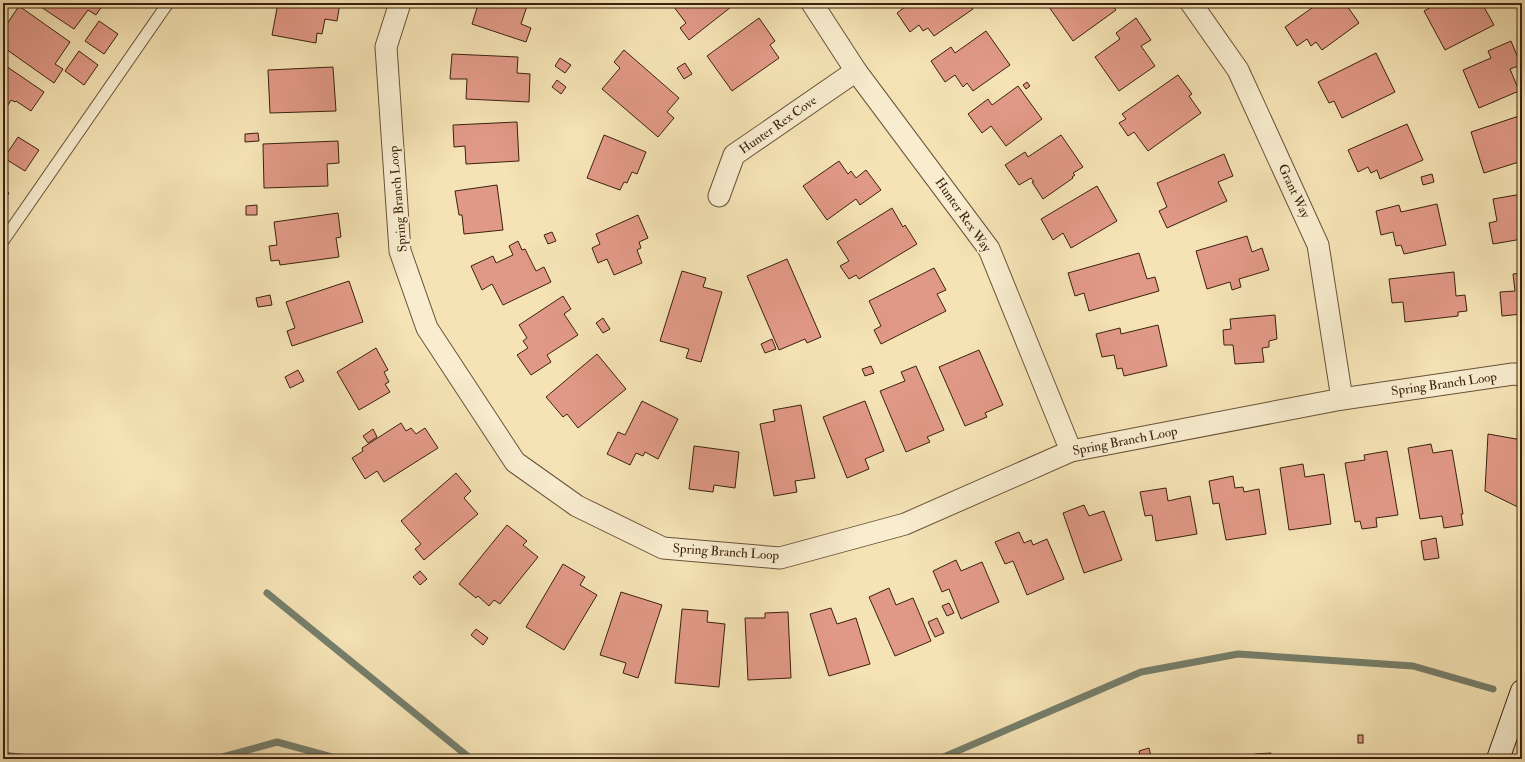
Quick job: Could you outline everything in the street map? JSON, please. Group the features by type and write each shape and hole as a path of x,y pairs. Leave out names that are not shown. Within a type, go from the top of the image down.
{"street":[{"name":"Spring Branch Loop","path":"400,3 386,48 400,251 427,328 515,462 578,506 662,548 780,558 905,524 1071,450 1342,398 1513,374 1522,376"},
{"name":"Hunter Rex Way","path":"812,3 856,70 989,249 1071,450"},
{"name":"Grant Way","path":"1191,3 1238,70 1318,245 1342,398"},
{"name":"Hunter Rex Cove","path":"719,196 734,155 856,70"},
{"path":"1498,759 1522,690"}],"lane":[{"path":"3,241 168,3"}],"building":[{"path":"35,3 104,3 96,15 88,10 74,29"},
{"path":"125,3 135,3 132,8"},
{"path":"278,3 340,3 337,21 325,19 322,34 317,33 316,43 272,35"},
{"path":"475,3 528,3 521,24 531,28 526,42 472,24 477,8 474,7"},
{"path":"671,3 728,3 731,7 689,40 680,28 686,23"},
{"path":"910,3 969,3 973,9 934,36 928,28 923,31 919,25 910,32 897,13"},
{"path":"1055,3 1111,3 1116,10 1073,41 1049,7"},
{"path":"1319,3 1345,3 1359,23 1322,50 1316,42 1311,46 1307,39 1297,46 1285,27"},
{"path":"1439,3 1493,3 1484,7 1494,25 1445,50 1424,11"},
{"path":"19,6 70,42 55,64 63,69 54,83 3,47 3,30"},
{"path":"759,18 775,41 770,45 779,58 732,91 707,56"},
{"path":"1136,18 1151,40 1141,46 1155,66 1119,91 1095,57 1120,39 1116,33"},
{"path":"99,21 118,34 104,54 85,41"},
{"path":"986,31 1010,65 973,91 967,83 963,87 955,75 945,82 931,61 951,47 955,53"},
{"path":"1511,41 1521,65 1510,69 1519,91 1479,108 1463,70 1491,58 1488,51"},
{"path":"624,50 679,98 667,112 674,118 658,137 602,89 620,68 614,62"},
{"path":"79,51 98,65 84,85 65,71"},
{"path":"1376,53 1395,92 1342,118 1334,101 1329,103 1318,82"},
{"path":"452,54 518,57 517,73 530,74 529,102 466,99 467,79 450,79"},
{"path":"560,58 571,65 565,73 555,66"},
{"path":"685,63 692,74 684,79 677,68"},
{"path":"3,64 44,92 31,111 16,101 11,100 5,110 3,109"},
{"path":"333,67 336,111 270,113 268,70"},
{"path":"1178,75 1192,94 1189,96 1201,113 1148,151 1134,132 1128,136 1119,123 1126,119 1122,114"},
{"path":"557,80 566,87 561,94 552,87"},
{"path":"1027,82 1030,86 1026,89 1023,85"},
{"path":"1018,86 1042,119 1006,146 991,126 982,133 968,114 988,99 992,105"},
{"path":"1522,115 1522,161 1484,173 1471,132"},
{"path":"517,122 519,161 466,164 465,146 454,147 453,125"},
{"path":"1407,124 1423,160 1380,179 1377,170 1371,173 1368,167 1358,172 1348,150"},
{"path":"258,133 259,141 245,142 245,134"},
{"path":"604,135 646,152 637,174 632,172 627,183 624,182 620,190 587,178"},
{"path":"1061,135 1083,167 1073,173 1075,175 1072,177 1073,178 1043,199 1031,178 1019,185 1005,165 1025,152 1028,157"},
{"path":"18,137 39,150 25,171 4,158"},
{"path":"338,141 339,163 327,164 328,186 264,188 263,144"},
{"path":"1224,154 1233,176 1218,182 1227,201 1167,228 1159,211 1167,207 1157,183"},
{"path":"839,161 848,174 851,171 856,178 866,170 881,190 860,205 856,199 827,220 803,186"},
{"path":"1432,174 1434,182 1423,185 1421,177"},
{"path":"497,185 503,230 464,234 462,215 459,215 455,191"},
{"path":"1097,186 1117,221 1071,248 1063,233 1053,240 1041,219"},
{"path":"3,189 9,193 3,202"},
{"path":"1522,194 1522,239 1493,244 1489,223 1497,221 1493,199"},
{"path":"1437,204 1446,245 1404,254 1401,245 1396,246 1393,232 1381,235 1376,211 1399,205 1401,212"},
{"path":"257,205 257,215 246,215 246,206"},
{"path":"892,208 903,227 905,225 917,244 859,279 856,275 849,279 840,266 849,261 837,242"},
{"path":"338,213 341,237 336,238 339,257 280,265 279,260 271,261 269,246 277,245 274,222"},
{"path":"638,215 648,238 639,242 641,248 637,250 642,263 614,275 607,259 598,263 592,248 600,244 596,234"},
{"path":"552,232 556,241 548,244 544,235"},
{"path":"1247,236 1252,252 1262,248 1269,270 1239,279 1241,287 1232,290 1230,282 1207,289 1196,251"},
{"path":"518,241 522,250 525,249 536,271 544,267 551,282 503,305 492,284 482,290 471,266 493,256 496,263 513,255 509,246"},
{"path":"1139,253 1147,279 1155,277 1159,291 1089,311 1084,293 1075,296 1068,273"},
{"path":"787,259 821,337 807,343 805,339 779,350 747,276"},
{"path":"934,268 946,290 937,294 946,311 881,344 874,330 881,326 869,301"},
{"path":"682,271 706,278 703,287 722,292 701,362 686,358 689,349 660,341"},
{"path":"1454,272 1456,296 1465,295 1467,311 1458,312 1458,316 1405,322 1403,302 1392,303 1389,279"},
{"path":"1522,273 1522,314 1502,316 1500,292 1515,291 1513,274"},
{"path":"349,281 363,322 292,346 287,331 295,328 286,302"},
{"path":"270,295 272,305 258,307 256,298"},
{"path":"563,296 571,309 564,314 578,335 547,355 551,362 531,375 517,355 528,348 523,341 527,338 519,325"},
{"path":"1275,315 1277,339 1269,341 1269,347 1262,348 1264,362 1235,364 1233,345 1224,345 1223,330 1231,329 1230,319"},
{"path":"603,318 610,329 603,333 596,323"},
{"path":"1158,325 1167,366 1124,376 1122,368 1117,369 1114,355 1102,357 1096,334 1120,328 1121,334"},
{"path":"772,339 776,349 765,353 761,344"},
{"path":"376,348 388,370 384,372 389,382 385,384 390,392 359,410 337,372"},
{"path":"979,350 1003,405 985,413 987,417 965,426 939,367"},
{"path":"597,354 626,389 578,428 567,414 563,417 546,397"},
{"path":"871,366 874,373 865,376 862,369"},
{"path":"916,366 944,430 927,437 930,442 906,452 880,391 905,381 901,372"},
{"path":"298,370 304,381 290,388 285,377"},
{"path":"642,401 678,419 658,459 645,452 643,456 636,453 630,465 607,454 618,432 625,435"},
{"path":"865,401 884,451 865,459 869,469 847,478 823,417"},
{"path":"801,405 815,478 795,481 797,492 774,496 760,424 775,421 773,410"},
{"path":"401,423 406,431 411,428 416,434 425,428 438,448 384,482 377,471 365,479 352,458 363,451 362,448"},
{"path":"373,429 377,437 368,443 363,436"},
{"path":"1488,434 1522,440 1522,509 1485,491"},
{"path":"1431,444 1433,453 1452,450 1463,514 1461,514 1463,525 1444,528 1442,516 1420,519 1408,448"},
{"path":"694,446 739,452 735,488 714,485 713,492 689,489"},
{"path":"1387,451 1398,515 1376,518 1377,527 1362,529 1360,521 1355,522 1345,463 1365,460 1364,455"},
{"path":"1303,464 1305,477 1324,474 1331,524 1289,530 1280,468"},
{"path":"456,473 471,491 464,498 478,514 424,560 415,549 421,544 401,521"},
{"path":"1233,476 1235,488 1243,487 1244,492 1259,489 1266,534 1226,540 1219,503 1213,504 1209,481"},
{"path":"1166,488 1168,501 1190,496 1197,534 1156,541 1152,515 1145,516 1140,492"},
{"path":"1084,505 1089,516 1104,511 1122,560 1084,573 1063,513"},
{"path":"507,525 527,541 523,545 538,557 500,604 494,600 489,606 478,596 476,598 459,584"},
{"path":"1019,532 1024,543 1031,540 1033,545 1047,539 1064,579 1027,595 1013,561 1005,564 995,542"},
{"path":"1436,538 1439,558 1424,560 1421,541"},
{"path":"956,560 961,571 982,562 999,602 961,619 949,589 942,592 933,571"},
{"path":"563,564 585,577 580,585 597,595 564,650 526,627"},
{"path":"420,571 427,579 420,585 413,577"},
{"path":"889,588 896,605 913,598 931,641 895,656 869,597"},
{"path":"621,592 662,605 638,678 623,673 626,663 600,655"},
{"path":"949,603 954,613 947,616 942,606"},
{"path":"831,608 837,624 856,618 870,664 829,676 810,614"},
{"path":"682,609 708,611 707,622 725,624 719,687 675,683"},
{"path":"788,612 791,678 748,680 745,618 765,618 765,613"},
{"path":"937,618 944,633 935,637 928,622"},
{"path":"476,629 488,638 483,645 471,635"},
{"path":"1358,735 1363,735 1363,743 1358,743"},
{"path":"1149,748 1151,756 1141,759 1139,751"},
{"path":"1271,753 1272,759 1256,759 1255,754"}],"waterway":[{"path":"267,593 471,759"},
{"path":"939,759 1141,672 1238,654 1413,666 1493,689"},
{"path":"215,759 277,742 339,759"},
{"path":"3,755 37,759"}]}
